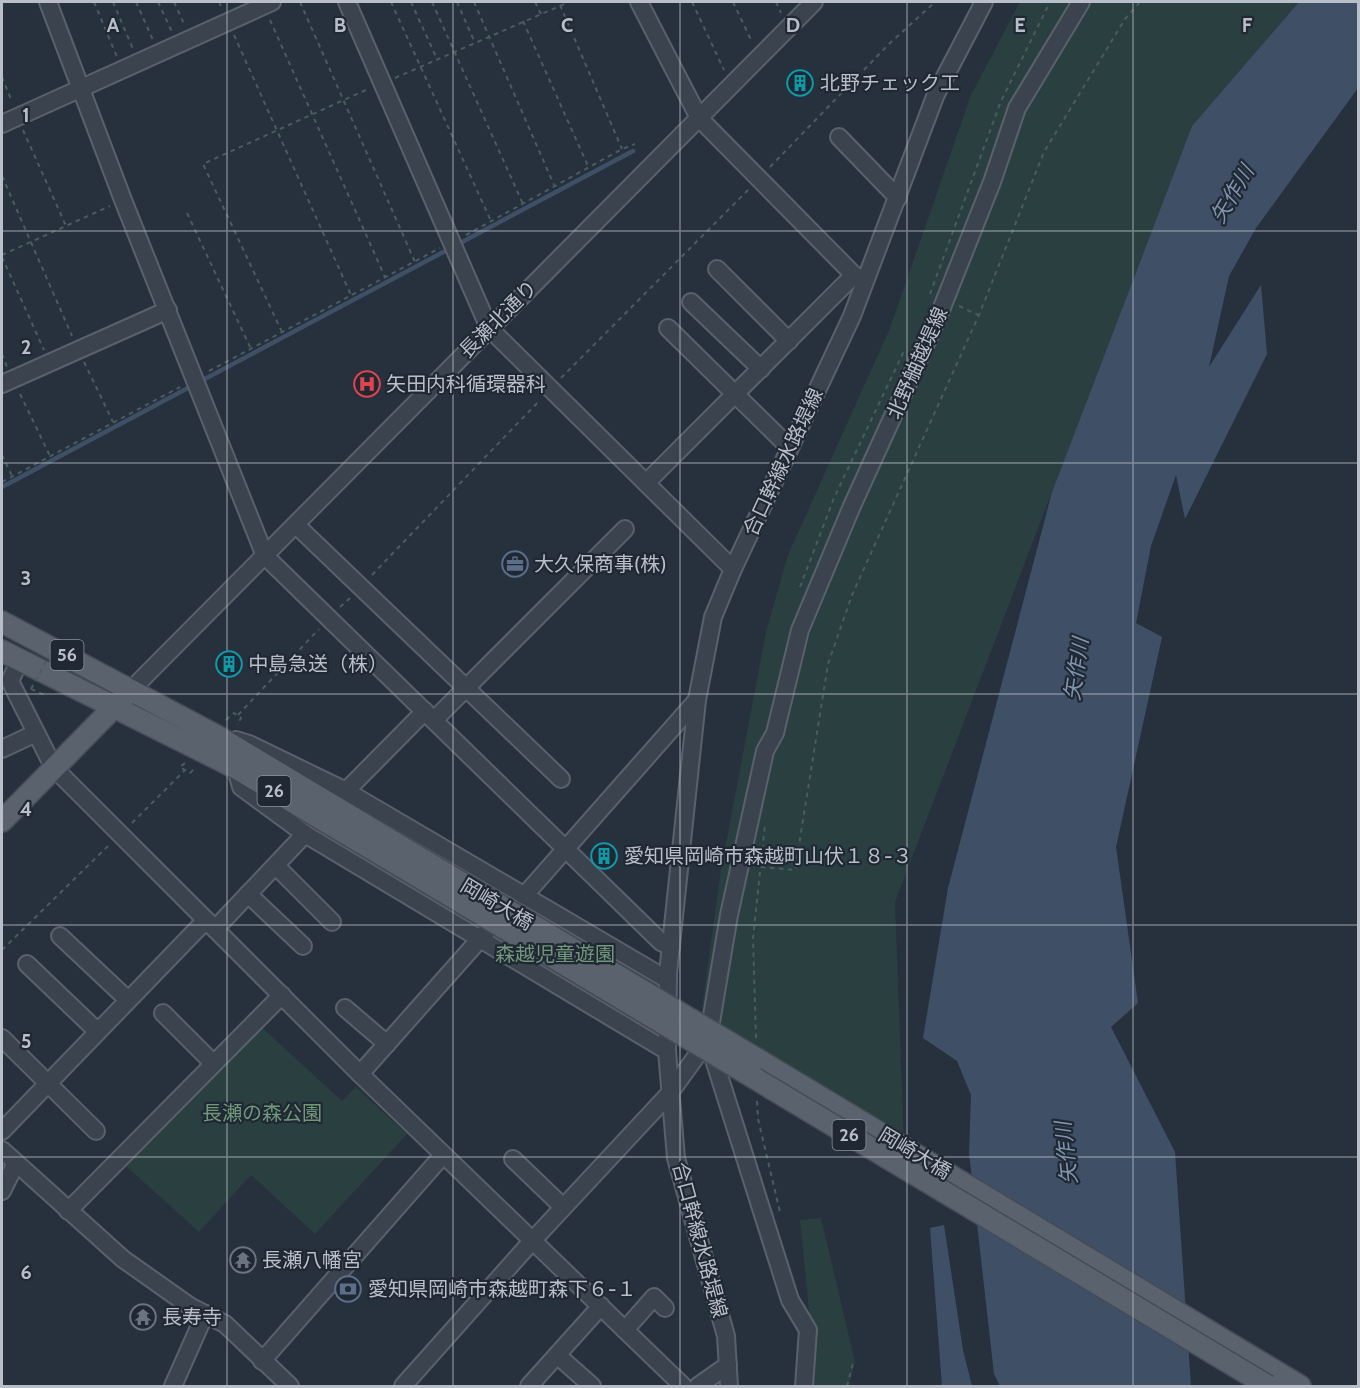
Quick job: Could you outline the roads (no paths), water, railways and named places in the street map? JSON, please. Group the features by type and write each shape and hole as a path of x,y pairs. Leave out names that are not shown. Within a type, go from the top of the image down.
{"main road":[{"name":"56","path":"2,622 132,689"},
{"name":"56","path":"11,655 114,707"},
{"path":"2,820 132,689"},
{"name":"26","path":"132,689 226,728 432,875"},
{"name":"26","path":"114,707 236,768 432,875"},
{"name":"岡崎大橋","path":"432,875 757,1059 1300,1386"},
{"name":"岡崎大橋","path":"432,875 1268,1386"}],"street":[{"path":"48,2 123,200 265,556 566,846 661,942 671,947"},
{"path":"347,2 489,327 733,569"},
{"path":"639,2 699,118 859,278 789,341 646,483"},
{"name":"長瀬北通り","path":"132,689 814,2"},
{"name":"合口幹線水路堤線","path":"729,1386 726,1336 681,1180 669,1094 667,1051 671,947 698,700 713,617 789,447 852,316 859,278 898,198 936,94 984,2"},
{"name":"北野舳越堤線","path":"708,1040 729,915 765,751 775,733 800,630 946,299 1017,108 1081,2"},
{"path":"2,124 268,4"},
{"path":"839,137 898,198"},
{"path":"717,269 789,341"},
{"path":"691,302 761,369"},
{"path":"7,382 168,310"},
{"path":"668,328 789,447"},
{"path":"296,525 464,689 561,779"},
{"path":"346,791 430,716 464,689 625,530"},
{"path":"11,655 10,681 54,768 360,1074 683,1386"},
{"path":"360,1074 698,700"},
{"path":"226,728 249,744 346,791 668,980"},
{"path":"2,749 36,733"},
{"path":"236,768 241,787 305,834 667,1051"},
{"path":"2,1131 127,999 248,894 305,834"},
{"path":"276,866 332,922"},
{"path":"248,894 303,946"},
{"path":"60,936 127,999"},
{"path":"27,964 97,1031"},
{"path":"68,1212 282,995"},
{"path":"345,1008 387,1044"},
{"path":"163,1013 213,1063"},
{"path":"2,1038 96,1131"},
{"path":"403,1386 563,1207 669,1094 708,1040"},
{"path":"708,1040 790,1300 807,1330 804,1386"},
{"path":"2,1150 68,1212 123,1259 205,1314 225,1324 290,1386"},
{"path":"262,1361 443,1155"},
{"path":"513,1159 563,1207"},
{"path":"2,1191 16,1163"},
{"path":"625,1330 654,1297 665,1308"},
{"path":"529,1386 601,1306"},
{"path":"173,1386 205,1314"},
{"path":"557,1355 592,1386"},
{"path":"698,1386 728,1365"}],"water":[{"name":"矢作川","path":"1299,2 1358,2 1358,88 1256,228 1229,276 1209,367 1261,285 1267,354 1185,519 1176,475 1151,546 1136,623 1162,637 1116,847 1138,1003 1111,1027 1175,1152 1191,1386 1000,1386 994,1374 969,1153 971,1095 957,1061 923,1038 948,888 1052,492 1192,126"},
{"path":"944,1225 963,1350 972,1386 942,1386 930,1228"}],"waterway":[{"path":"2,487 633,151"}],"place":[{"name":"北野チェック工","path":"800,83"},
{"name":"矢田内科循環器科","path":"367,384"},
{"name":"大久保商事(株)","path":"515,564"},
{"name":"中島急送（株）","path":"229,664"},
{"name":"愛知県岡崎市森越町山伏１８‐３","path":"604,856"},
{"name":"長瀬八幡宮","path":"243,1260"},
{"name":"愛知県岡崎市森越町森下６‐１","path":"348,1289"},
{"name":"長寿寺","path":"143,1317"}],"park label":[{"name":"森越児童遊園","path":"555,954"},
{"name":"長瀬の森公園","path":"262,1113"}]}
